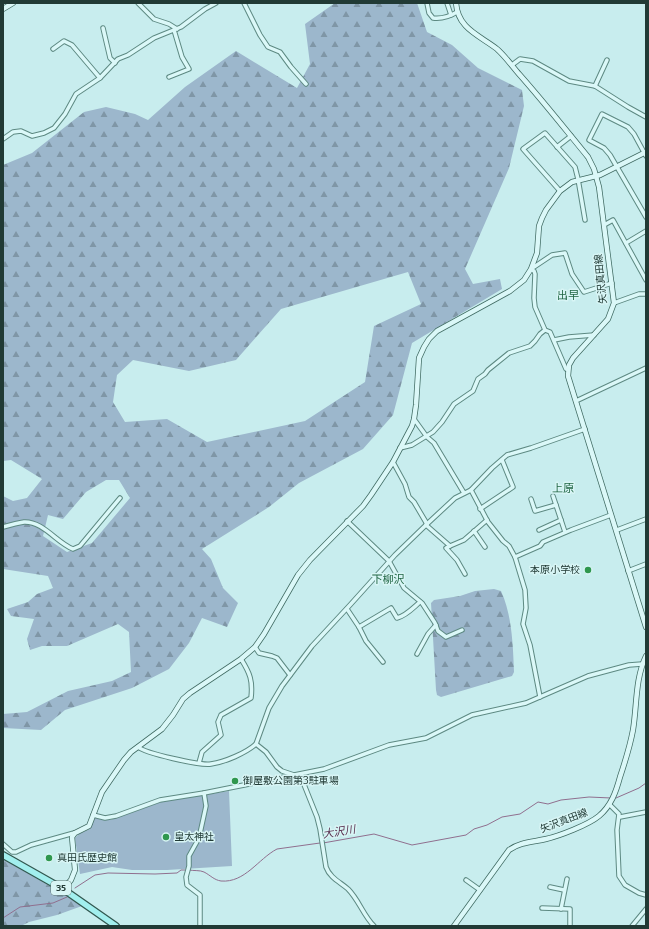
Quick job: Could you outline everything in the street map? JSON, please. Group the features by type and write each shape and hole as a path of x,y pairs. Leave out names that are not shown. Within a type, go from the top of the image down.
{"main road":[{"path":"3,8 13,3"},
{"name":"矢沢真田線","path":"456,3 457,12 464,24 476,36 498,50 512,65 537,93 588,157 594,169 604,226 614,303 612,313 608,319 574,358 569,365 568,370"},
{"path":"63,890 71,880 75,870 72,837 75,833 89,826 102,792 124,760 138,747 162,729 183,699 241,659 255,647 298,575 310,560 371,495 393,462 414,419 419,358 429,339 437,331 510,291 524,280 531,269 537,253 539,226 542,218 560,190 578,179 596,176 646,154"},
{"path":"568,370 576,401 646,627"},
{"name":"矢沢真田線","path":"454,926 509,850 515,846 551,838 590,822 598,817 610,805 618,786 629,751 642,664 646,656"},
{"name":"35","path":"3,855 63,890 116,926"}],"street":[{"path":"138,3 154,19 169,24 176,29 182,57 189,69 169,77"},
{"path":"3,139 13,132 21,131 32,136 44,133 54,128 65,114 76,94 100,78 118,59 128,55 154,38 181,27 205,9 216,3"},
{"path":"244,3 260,35 268,47 280,52 290,67 306,84"},
{"path":"427,3 429,13 433,18 439,18 457,12"},
{"path":"447,3 451,15"},
{"path":"103,28 110,58 115,63"},
{"path":"53,48 64,41 72,45 100,78"},
{"path":"512,65 520,59 533,60 563,79 595,86 646,117"},
{"path":"595,86 607,60"},
{"path":"646,154 628,127 602,114 589,140 604,148 610,155 646,217"},
{"path":"560,190 523,149 545,133 575,167 585,220"},
{"path":"557,147 571,136"},
{"path":"604,226 613,220 646,280"},
{"path":"626,243 646,231"},
{"path":"568,370 566,369 550,332 545,330 535,307 535,274 531,269 552,255 565,253 572,274 584,292 612,284"},
{"path":"614,303 638,294 646,294"},
{"path":"400,448 407,447 427,437 442,422 454,404 468,396 473,391 478,379 509,353 530,346 545,330"},
{"path":"554,340 594,335"},
{"path":"576,401 646,368"},
{"path":"414,419 427,437 434,443 464,494"},
{"path":"138,747 146,752 211,764 244,752 256,744 269,708 282,686 312,646 389,562 427,524 455,498 471,490 507,456 585,429"},
{"path":"480,509 513,487 502,460"},
{"path":"393,462 405,484 409,498 414,502 427,524 450,546"},
{"path":"471,490 487,520 503,541 509,546 515,557 525,590 526,608 523,624 533,658 540,697"},
{"path":"553,496 565,532"},
{"path":"3,527 26,522 33,524 42,527 66,547 73,549 80,546 120,498"},
{"path":"531,499 535,512 556,505"},
{"path":"515,557 540,546 543,542 565,532 611,515"},
{"path":"616,530 646,519"},
{"path":"465,574 457,560 446,548 464,540 487,520"},
{"path":"539,530 561,520"},
{"path":"347,521 389,562 404,588 420,602 436,625 438,631 446,637 462,630"},
{"path":"474,531 485,547"},
{"path":"628,571 646,564"},
{"path":"359,627 391,608 396,618 399,618 420,602"},
{"path":"347,609 366,641 383,662"},
{"path":"417,654 428,634 436,625"},
{"path":"255,647 259,653 277,658 290,675"},
{"path":"199,763 202,752 221,735 218,722 220,715 251,698 252,679 241,659"},
{"path":"93,815 105,818 116,816 160,800 204,793 324,769 389,745 426,738 472,715 526,702 588,676 629,665 642,664"},
{"path":"256,744 266,752 277,767 282,771 294,775 303,782 317,817 326,867 331,876 351,893 364,914 374,926"},
{"path":"200,926 201,899 198,893 187,885 186,877 190,853 199,838 206,806 204,793"},
{"path":"610,805 618,812 620,817 617,830 620,876 624,885 639,894 646,895"},
{"path":"620,817 646,812"},
{"path":"3,844 12,852 16,852 31,845 75,833"},
{"path":"561,908 567,879"},
{"path":"466,880 480,890"},
{"path":"550,887 564,890"},
{"path":"542,908 570,909 570,926"},
{"path":"632,926 646,909"}],"green space":[{"path":"335,3 417,3 427,32 452,45 478,68 522,90 524,106 509,168 465,269 473,284 500,279 502,289 412,343 393,415 363,449 299,483 269,507 202,549 211,559 223,588 238,603 227,627 202,618 189,643 169,669 132,688 65,710 41,730 3,728 3,714 27,712 68,691 112,681 131,672 129,632 118,624 67,646 42,646 30,650 27,639 34,619 11,616 7,609 28,602 37,594 53,588 48,576 3,569 3,496 13,501 27,498 42,479 11,460 3,461 3,165 32,153 84,112 106,107 135,114 148,120 185,87 236,51 297,88 310,64 305,24","holes":["408,272 421,304 374,326 365,382 305,421 207,442 167,419 125,422 113,402 117,375 133,360 189,371 236,360 281,309","106,480 119,480 130,498 92,543 67,552 43,536 48,515 63,519 86,492"]},
{"path":"494,589 501,591 508,610 514,662 514,672 512,676 441,697 437,695 431,603 434,600 460,596 475,591"},
{"path":"229,791 232,866 167,870 132,870 112,867 80,874 75,838 79,834 90,829 95,818 110,820 161,802"},
{"path":"3,859 82,906 57,915 29,922 21,926 3,926"}],"waterway":[{"name":"大沢川","path":"616,798 639,788 646,783"},
{"name":"大沢川","path":"323,843 374,834 412,845 466,835 474,829 487,825 502,817 520,814 538,802 548,804 561,800 589,797 611,798"},
{"name":"大沢川","path":"189,870 202,871 214,879 230,881 251,870 270,853 277,849 320,843"},
{"name":"大沢川","path":"75,888 95,875 108,873 177,873 181,870 185,870"},
{"name":"大沢川","path":"3,918 20,907 53,903 67,897"}],"place":[{"name":"本原小学校","path":"588,570"},
{"name":"御屋敷公園第3駐車場","path":"235,781"},
{"name":"皇太神社","path":"166,837"},
{"name":"真田氏歴史館","path":"49,858"}],"district":[{"name":"出早","path":"568,295"},
{"name":"上原","path":"563,488"},
{"name":"下柳沢","path":"388,579"}]}
